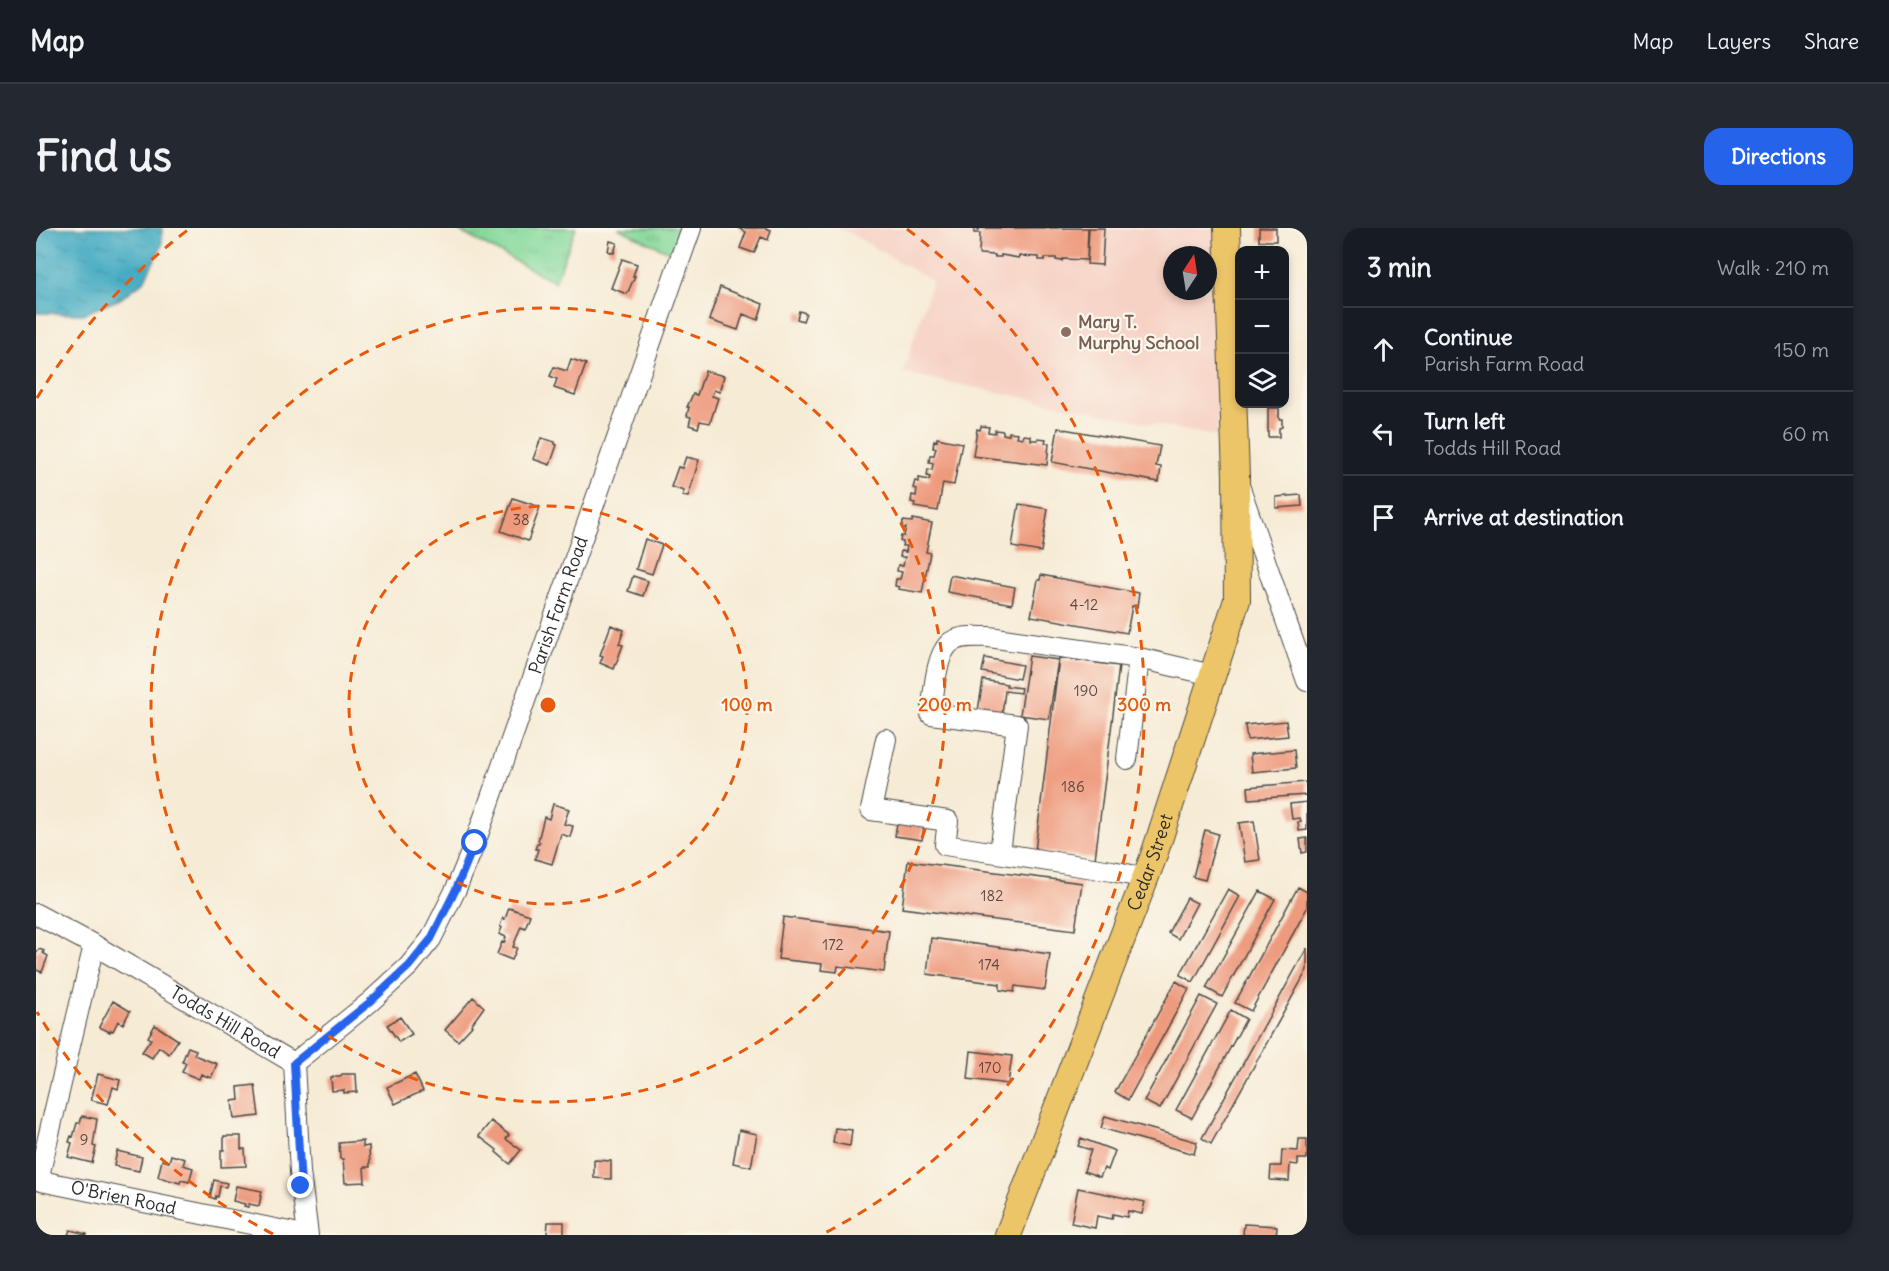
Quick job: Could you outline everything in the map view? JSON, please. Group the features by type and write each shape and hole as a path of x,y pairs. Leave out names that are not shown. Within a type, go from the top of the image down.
{"main road":[{"name":"Cedar Street","path":"1008,1235 1145,878 1237,600 1236,476 1227,228"}],"street":[{"name":"Parish Farm Road","path":"294,1063 370,1002 409,966 431,939 456,889 479,832 692,228"},
{"path":"1236,476 1307,681"},
{"path":"1000,852 1017,725 931,714 941,655 952,642 969,637 988,638 1139,658 1212,675"},
{"path":"1127,759 1139,658"},
{"path":"886,739 872,810 948,820 945,845 1000,852 1145,878"},
{"name":"Todds Hill Road","path":"36,914 94,945 294,1063 300,1165 308,1235"},
{"name":"O'Brien Road","path":"94,945 39,1176 41,1180 304,1235"}],"shaded area":[{"name":"Mary T. Murphy School","path":"838,228 1216,228 1216,246 1163,246 1163,300 1217,300 1218,437 903,373 932,281"}],"green space":[{"path":"453,228 576,228 555,282"},
{"path":"618,228 679,228 671,253"}],"water":[{"path":"36,228 162,228 162,245 144,281 120,299 83,314 36,313"}],"building":[{"path":"738,228 771,230 768,240 761,237 754,253 740,248 746,232"},
{"path":"979,228 1088,228 1087,260 1063,259 1062,261 1056,258 1045,258 1045,260 1039,260 1039,257 1019,256 1019,258 1001,255 1001,257 995,257 995,255 979,254 980,233 974,233 974,229 979,230"},
{"path":"1089,228 1104,228 1102,265 1087,264"},
{"path":"1259,228 1276,228 1276,241 1259,241"},
{"path":"610,241 617,243 614,253 608,251"},
{"path":"622,259 637,264 633,276 635,276 627,294 611,288"},
{"path":"720,287 763,304 758,320 743,314 738,330 709,320"},
{"path":"799,311 806,313 803,321 797,319"},
{"path":"571,359 586,364 575,395 554,388 557,379 550,376 554,367 567,371"},
{"path":"705,371 724,376 719,392 714,390 712,396 718,398 710,423 700,421 698,428 689,425 691,417 687,416 689,407 687,407 693,394 697,395"},
{"path":"1268,408 1279,408 1282,427 1279,428 1279,437 1268,437"},
{"path":"981,426 989,427 988,432 995,433 995,430 1009,435 1009,432 1018,433 1017,437 1023,438 1024,435 1031,436 1031,440 1046,439 1045,443 1049,443 1047,465 973,456 977,429 980,430"},
{"path":"1058,428 1160,446 1156,466 1161,467 1159,482 1052,462"},
{"path":"541,438 555,442 557,445 550,465 533,459"},
{"path":"937,438 962,443 954,485 943,483 938,511 914,507 915,503 911,502 912,495 916,496 917,489 913,488 915,481 919,482 919,478 929,480 928,469 932,470 933,463 929,462 930,455 934,455 936,448 933,448 934,440 937,441"},
{"path":"686,457 699,460 688,497 682,496 684,491 671,487 678,467 682,468"},
{"path":"1301,495 1302,506 1276,508 1276,497"},
{"path":"513,498 540,507 528,541 501,531"},
{"path":"1019,504 1048,509 1041,552 1012,547"},
{"path":"913,519 932,523 926,552 930,553 922,593 898,589 899,587 895,586 896,579 900,579 902,572 897,571 898,565 903,566 905,557 900,557 901,551 906,552 907,546 902,546 903,542 900,541 906,528 902,528 903,521 912,522"},
{"path":"645,539 662,545 652,574 636,569"},
{"path":"950,575 1015,587 1012,604 947,592"},
{"path":"1041,575 1139,593 1137,607 1132,606 1127,633 1031,616"},
{"path":"633,576 648,581 643,596 628,591"},
{"path":"611,625 624,630 619,644 623,645 614,669 600,663 603,656 600,655"},
{"path":"1029,656 1058,660 1049,719 1020,715"},
{"path":"985,658 1022,665 1019,679 982,672"},
{"path":"1059,658 1119,666 1095,859 1035,851"},
{"path":"983,680 1021,688 1020,693 1005,691 1002,715 978,711"},
{"path":"1286,721 1288,736 1247,740 1245,725"},
{"path":"1294,750 1296,768 1252,772 1250,754"},
{"path":"1306,782 1307,795 1249,799 1248,787"},
{"path":"1307,802 1307,830 1299,831 1300,818 1292,819 1290,804"},
{"path":"553,804 569,809 564,824 573,826 570,837 561,834 552,864 535,859 538,849 535,849 540,842 538,841 544,817 549,819"},
{"path":"1254,821 1260,860 1245,862 1239,823"},
{"path":"897,823 924,826 922,840 895,836"},
{"path":"1205,830 1218,834 1205,880 1193,877"},
{"path":"1307,838 1307,852 1302,853 1300,839"},
{"path":"908,861 1082,883 1075,930 902,908"},
{"path":"1298,887 1307,892 1307,908 1251,1011 1235,1003"},
{"path":"1228,889 1240,896 1193,982 1180,975"},
{"path":"1260,891 1275,899 1222,997 1206,988"},
{"path":"1187,898 1197,903 1178,939 1168,933"},
{"path":"509,908 530,915 525,928 521,926 513,947 517,948 512,960 497,954 506,937 499,934 503,918 505,919"},
{"path":"783,917 889,931 884,972 838,966 837,972 821,970 822,964 778,959"},
{"path":"931,938 1050,954 1045,990 1015,986 1014,992 1000,990 1000,984 927,974"},
{"path":"1307,948 1307,970 1211,1144 1202,1138"},
{"path":"39,949 48,956 42,972 36,970 36,951"},
{"path":"1176,981 1189,989 1128,1100 1115,1092"},
{"path":"1201,996 1217,1004 1160,1109 1144,1101"},
{"path":"473,997 484,1007 472,1026 458,1041 445,1030"},
{"path":"113,1001 130,1011 123,1024 118,1021 113,1031 110,1032 99,1027"},
{"path":"1231,1010 1246,1019 1192,1118 1176,1110"},
{"path":"400,1017 412,1034 399,1042 387,1025"},
{"path":"155,1025 178,1040 169,1054 159,1047 152,1058 142,1052 151,1039 148,1037"},
{"path":"188,1047 196,1050 194,1055 217,1064 211,1078 201,1074 199,1079 182,1072 186,1063 182,1062"},
{"path":"971,1051 1012,1056 1008,1084 968,1079"},
{"path":"98,1074 120,1080 118,1089 113,1087 108,1104 91,1100"},
{"path":"342,1074 356,1074 357,1092 332,1091 331,1077 340,1077"},
{"path":"415,1074 423,1091 395,1104 387,1087"},
{"path":"255,1085 259,1116 234,1119 232,1101 239,1100 238,1087"},
{"path":"82,1116 97,1119 93,1146 96,1147 92,1163 68,1157 72,1143 69,1142 71,1136 73,1137 77,1123 80,1123"},
{"path":"1105,1116 1197,1142 1194,1154 1101,1128"},
{"path":"491,1121 509,1135 506,1139 521,1150 510,1164 479,1136"},
{"path":"835,1128 852,1130 850,1146 833,1143"},
{"path":"739,1130 757,1134 751,1167 733,1163"},
{"path":"224,1136 241,1136 241,1149 245,1149 246,1166 221,1167"},
{"path":"1081,1138 1115,1151 1108,1170 1104,1168 1100,1177 1084,1171 1091,1150 1078,1146"},
{"path":"1299,1139 1307,1139 1307,1159 1298,1159 1298,1165 1290,1164 1289,1181 1270,1180 1271,1166 1281,1166 1282,1150 1298,1151"},
{"path":"363,1141 363,1147 369,1146 370,1167 364,1167 365,1182 345,1183 339,1143"},
{"path":"117,1151 142,1157 139,1171 114,1166"},
{"path":"171,1155 185,1159 183,1165 193,1168 189,1182 181,1180 180,1183 158,1177 162,1160 169,1162"},
{"path":"594,1160 611,1161 611,1179 594,1178"},
{"path":"214,1180 227,1183 226,1187 220,1186 218,1197 216,1196 215,1199 210,1197"},
{"path":"236,1186 262,1191 259,1206 249,1204 248,1207 233,1201"},
{"path":"1078,1188 1145,1202 1142,1214 1128,1211 1127,1217 1113,1214 1112,1219 1097,1216 1095,1228 1071,1223"},
{"path":"548,1222 564,1222 564,1235 547,1235"},
{"path":"1244,1224 1277,1226 1276,1235 1243,1235"},
{"path":"70,1230 87,1234 87,1235 68,1235"}],"place":[{"name":"Mary T. Murphy School","path":"1066,332"}],"route":[{"path":"301,1186 294,1063 370,1002 409,966 431,939 456,889 475,843"}]}
